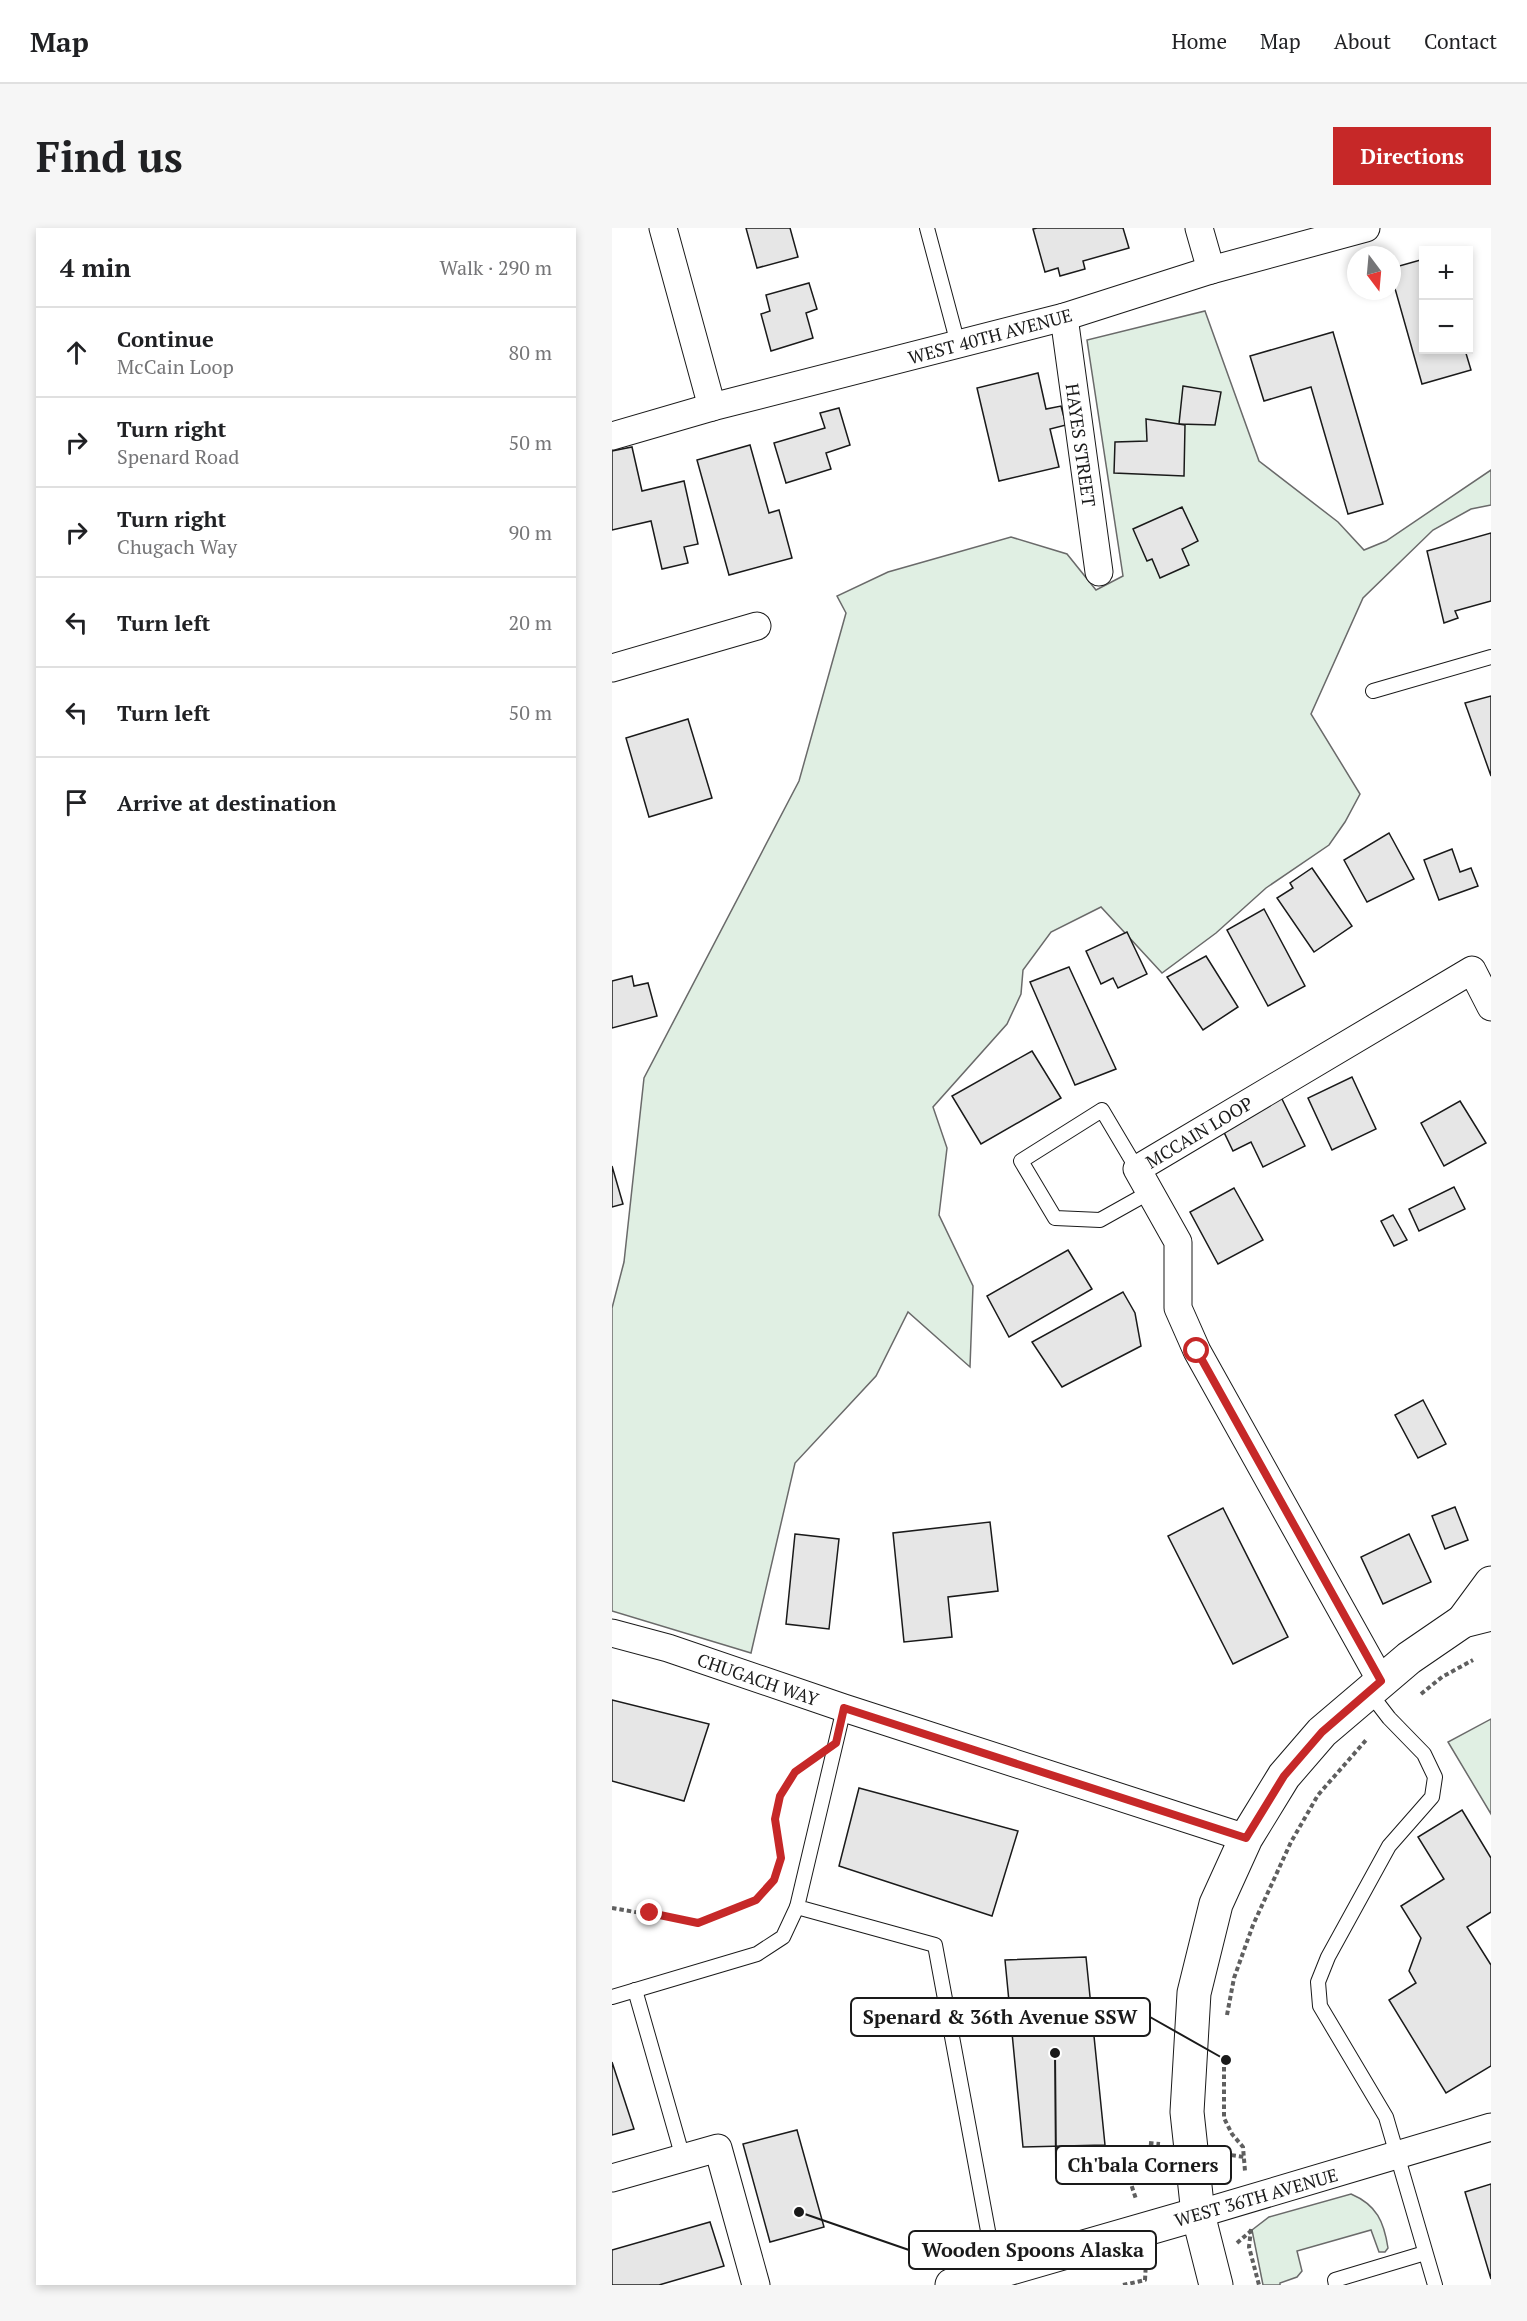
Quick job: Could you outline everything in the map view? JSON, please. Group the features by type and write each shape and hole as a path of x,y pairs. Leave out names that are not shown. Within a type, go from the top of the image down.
{"main road":[{"path":"1216,2285 1198,2214 1187,2112 1194,1993 1216,1904 1246,1838 1284,1776 1322,1732 1409,1658 1477,1618 1491,1582"},
{"name":"WEST 36TH AVENUE","path":"952,2285 997,2279 1198,2214"}],"street":[{"path":"663,228 712,407"},
{"path":"1198,228 1211,270"},
{"name":"WEST 40TH AVENUE","path":"612,436 712,407 1064,317 1211,270 1366,228"},
{"name":"HAYES STREET","path":"1064,317 1099,572"},
{"path":"612,668 757,626"},
{"name":"MCCAIN LOOP","path":"1375,1686 1197,1351 1178,1308 1179,1242 1143,1180 1472,970 1491,1007"},
{"name":"CHUGACH WAY","path":"612,1633 668,1648 844,1708 1246,1838"},
{"name":"WEST 36TH AVENUE","path":"1198,2214 1491,2127"},
{"path":"612,2178 718,2148 756,2285"}],"lane":[{"path":"927,228 958,344"},
{"path":"1373,691 1491,657"},
{"path":"1102,1110 1143,1180 1100,1220 1055,1218 1022,1161 1102,1110"},
{"path":"1375,1686 1389,1718 1424,1754 1435,1777 1432,1797 1389,1846 1328,1958 1318,1982 1320,2006 1386,2117 1435,2285"},
{"path":"612,1997 757,1954 783,1937 797,1907 844,1708"},
{"path":"797,1907 935,1945 997,2279"},
{"path":"635,1990 683,2158"},
{"path":"1336,2285 1335,2280 1425,2253"}],"path":[{"path":"1226,2018 1234,1978 1253,1924 1291,1842 1318,1795 1378,1727 1442,1677 1473,1659"},
{"path":"612,1908 698,1923 756,1900 774,1880 781,1858 775,1819 780,1796 795,1772 836,1743"},
{"path":"1225,2060 1224,2118 1232,2134 1243,2146 1244,2157"},
{"path":"1252,2230 1250,2247 1259,2285"},
{"path":"1123,2285 1145,2280 1146,2271"}],"green space":[{"path":"1205,311 1259,461 1338,522 1364,550 1386,541 1491,470 1491,505 1471,509 1433,530 1363,598 1311,714 1360,794 1329,845 1266,888 1216,933 1162,973 1101,907 1051,932 1023,970 1021,994 1007,1024 933,1107 947,1148 939,1215 973,1286 970,1367 908,1312 876,1376 795,1463 751,1653 612,1611 612,1308 624,1262 644,1078 799,781 846,613 837,596 888,572 1011,537 1067,554 1096,590 1123,576 1087,340"},
{"path":"1491,1719 1491,1814 1448,1742"},
{"path":"1351,2194 1367,2203 1378,2215 1388,2248 1385,2252 1379,2252 1371,2230 1297,2251 1302,2271 1297,2277 1280,2283 1280,2285 1263,2285 1252,2230 1269,2217"}],"building":[{"path":"746,228 790,228 798,257 757,268"},
{"path":"1123,228 1129,248 1083,261 1085,269 1060,276 1058,268 1045,272 1033,229"},
{"path":"1419,260 1419,354 1466,354 1471,370 1422,384 1398,300 1401,300 1401,265"},
{"path":"809,283 817,309 806,313 813,338 771,351 761,314 770,311 766,295"},
{"path":"1333,332 1383,504 1348,514 1311,387 1264,401 1250,356"},
{"path":"1038,373 1046,409 1061,406 1066,425 1050,429 1059,467 999,481 977,388"},
{"path":"1183,386 1221,392 1215,425 1179,424"},
{"path":"839,408 850,445 826,453 831,469 786,483 774,443 825,428 820,413"},
{"path":"1146,419 1185,425 1184,476 1114,473 1115,442 1147,441"},
{"path":"750,445 769,513 779,510 792,558 729,575 697,460"},
{"path":"632,447 642,491 684,481 698,544 684,547 688,563 662,569 651,521 612,530 612,451"},
{"path":"1182,507 1198,541 1182,549 1189,565 1160,578 1152,559 1147,561 1133,529"},
{"path":"1491,533 1491,601 1455,611 1458,618 1444,623 1427,551"},
{"path":"1491,696 1491,776 1465,703"},
{"path":"688,719 712,798 649,817 626,738"},
{"path":"1389,833 1414,879 1367,902 1344,860"},
{"path":"1452,849 1460,872 1471,868 1478,886 1439,900 1424,860"},
{"path":"1312,868 1352,926 1314,952 1277,898 1293,888 1290,883"},
{"path":"1264,909 1305,986 1268,1006 1227,930"},
{"path":"1127,932 1147,974 1118,988 1113,978 1101,984 1086,951"},
{"path":"1206,956 1238,1007 1203,1030 1167,977"},
{"path":"1069,967 1116,1069 1075,1085 1030,982"},
{"path":"632,976 634,986 648,983 657,1016 612,1028 612,981"},
{"path":"1032,1051 1061,1098 981,1144 952,1096"},
{"path":"1352,1077 1376,1129 1332,1150 1308,1098"},
{"path":"1281,1097 1305,1146 1263,1167 1251,1142 1233,1151 1221,1126"},
{"path":"1460,1101 1486,1143 1444,1166 1421,1123"},
{"path":"612,1166 623,1204 612,1207"},
{"path":"1454,1187 1465,1209 1419,1231 1409,1209"},
{"path":"1234,1188 1263,1240 1218,1264 1190,1212"},
{"path":"1393,1215 1407,1240 1394,1246 1381,1221"},
{"path":"1068,1250 1092,1289 1009,1337 987,1296"},
{"path":"1123,1292 1135,1313 1141,1346 1062,1387 1032,1342"},
{"path":"1423,1400 1446,1444 1418,1458 1395,1415"},
{"path":"1455,1507 1468,1540 1445,1549 1432,1516"},
{"path":"1223,1508 1288,1637 1233,1664 1168,1536"},
{"path":"990,1522 998,1591 948,1597 952,1637 904,1642 893,1533"},
{"path":"795,1534 839,1539 829,1629 786,1624"},
{"path":"1409,1534 1431,1582 1383,1604 1361,1557"},
{"path":"612,1700 709,1724 684,1801 612,1781"},
{"path":"859,1788 1018,1831 992,1916 839,1866"},
{"path":"1462,1810 1491,1858 1491,1912 1467,1927 1491,1965 1491,2066 1446,2093 1389,2000 1416,1983 1409,1971 1421,1938 1401,1906 1444,1879 1418,1837"},
{"path":"1086,1957 1105,2145 1023,2147 1005,1960"},
{"path":"612,2062 634,2129 612,2135"},
{"path":"797,2130 824,2227 770,2242 743,2144"},
{"path":"1491,2184 1491,2279 1465,2192"},
{"path":"710,2222 724,2266 659,2285 612,2285 612,2250"}],"place":[{"name":"Ch'bala Corners","path":"1055,2053"},
{"name":"Spenard & 36th Avenue SSW","path":"1226,2060"},
{"name":"Wooden Spoons Alaska","path":"799,2212"}],"route":[{"path":"650,1913 698,1923 756,1900 774,1880 781,1858 775,1819 780,1796 795,1772 836,1743 844,1708 1246,1838 1284,1776 1322,1732 1381,1681 1197,1351"}]}
